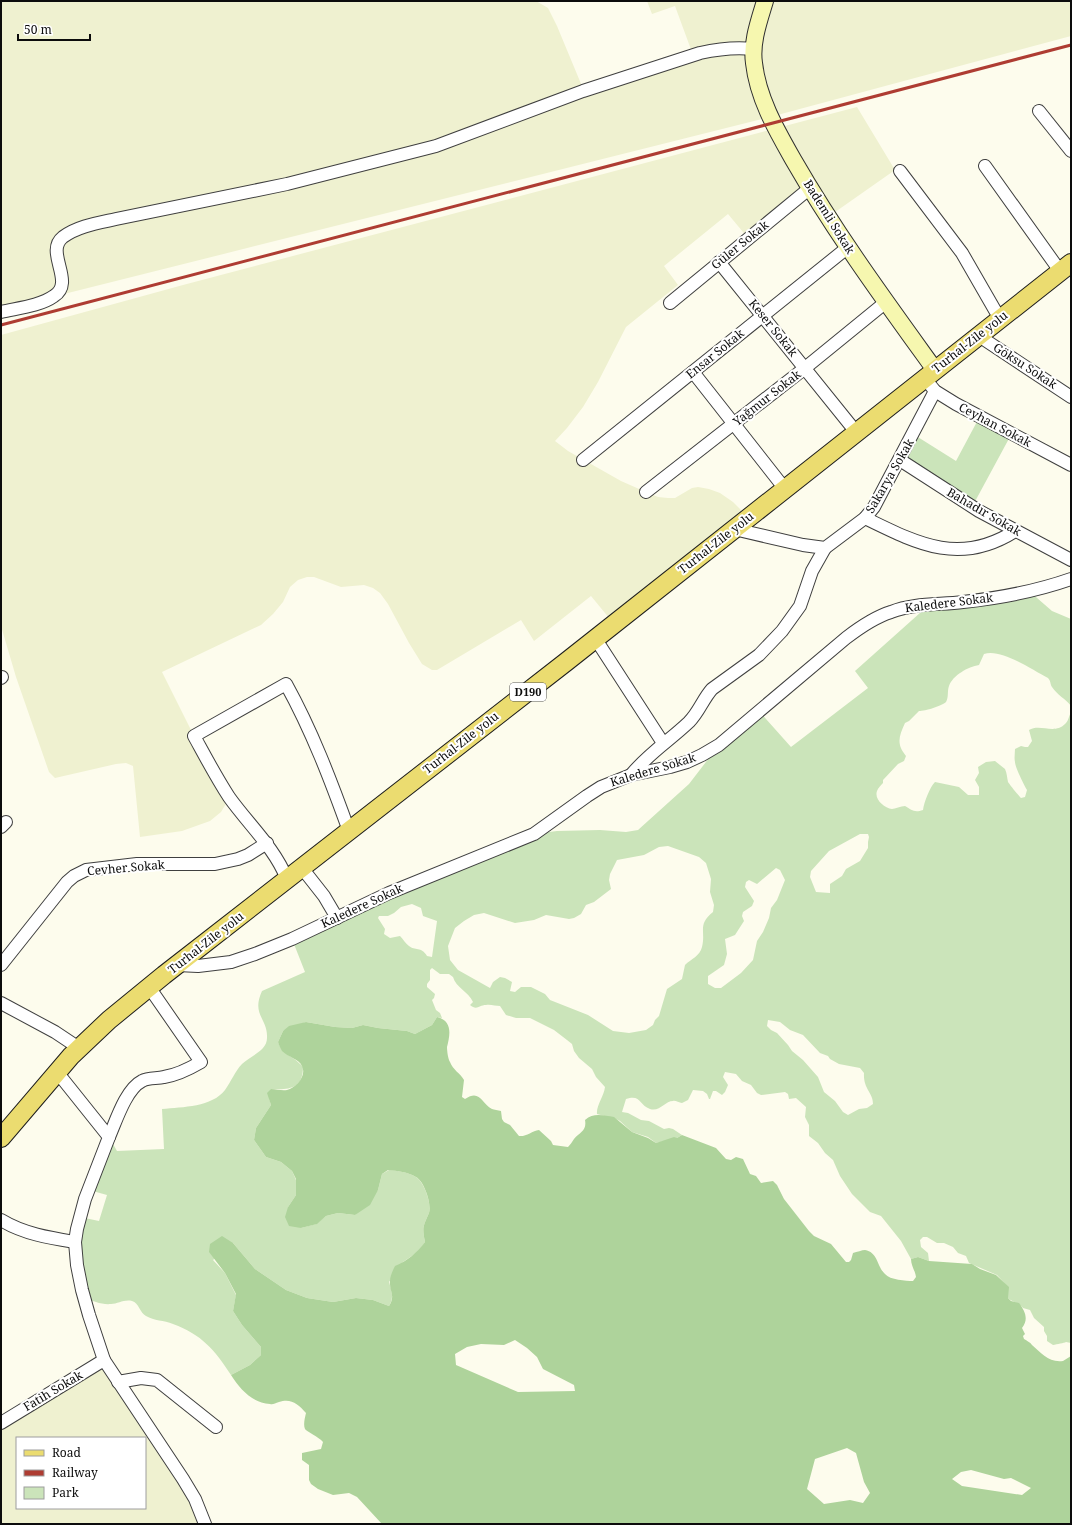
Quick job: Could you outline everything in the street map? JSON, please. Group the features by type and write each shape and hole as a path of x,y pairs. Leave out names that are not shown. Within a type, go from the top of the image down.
{"main road":[{"name":"Turhal-Zile yolu","path":"1,1138 57,1072 79,1048 109,1020 856,432 932,380 979,336 1065,267"}],"street":[{"path":"1,312 44,302 56,296 61,288 62,278 56,252 57,246 62,238 72,231 116,219 287,184 436,146 583,91 700,53 718,49 753,49 765,1"},
{"name":"Bademli Sokak","path":"753,49 757,79 772,122 847,248 886,302 932,380"},
{"path":"1039,111 1071,151"},
{"path":"985,166 1065,267"},
{"path":"900,170 962,253 1000,319"},
{"name":"Güler Sokak","path":"670,303 810,188"},
{"name":"Ensar Sokak","path":"584,460 847,248"},
{"name":"Keser Sokak","path":"719,262 856,432"},
{"name":"Yağmur Sokak","path":"646,492 734,424 886,302"},
{"name":"Göksu Sokak","path":"979,336 1071,397"},
{"path":"693,372 785,489"},
{"name":"Sakarya Sokak","path":"825,548 866,518 874,507 900,460 932,380"},
{"name":"Ceyhan Sokak","path":"932,380 1071,465"},
{"name":"Bahadır Sokak","path":"900,460 972,507 1071,560"},
{"path":"866,518 909,539 930,546 950,549 967,549 985,546 1002,539 1015,531"},
{"path":"630,775 642,762 695,715 712,689 759,655 782,631 800,606 812,570 825,548 803,545 734,529"},
{"name":"Kaledere Sokak","path":"177,965 198,966 231,962 255,954 292,939 389,893 534,834 601,787 630,775 670,767 687,762 702,755 718,745 846,638 862,627 890,612 908,607 993,598 1029,591 1071,579"},
{"path":"596,638 663,743"},
{"path":"287,879 281,864 230,797 194,736 286,684 303,714 324,763 349,831"},
{"name":"Cevher Sokak","path":"1,965 67,882 79,872 137,864 215,864 238,859 267,844"},
{"path":"302,868 324,896 337,918"},
{"path":"150,987 201,1062 189,1069 163,1078 150,1078 138,1084 133,1089 124,1104 109,1137 85,1199 75,1242 77,1265 88,1314 104,1360 183,1479 195,1499 205,1524"},
{"path":"1,1003 55,1032 79,1048"},
{"path":"57,1072 109,1137"},
{"path":"1,1220 47,1238 75,1242"},
{"name":"Fatih Sokak","path":"1,1423 104,1360"},
{"path":"118,1382 141,1378 157,1380 216,1427"}],"green space":[{"path":"1,1 536,1 548,8 584,91 693,55 675,6 652,14 647,1 1071,1 1071,36 770,117 56,296 1,312"},
{"path":"857,107 895,170 828,217 810,188 748,238 728,214 664,266 678,285 626,327 598,382 583,407 555,441 568,451 621,481 658,497 675,498 692,488 698,487 709,489 720,493 733,502 748,517 614,624 591,596 534,641 521,620 437,670 432,670 422,664 388,604 380,593 373,588 364,585 341,587 314,577 307,577 298,580 290,587 283,602 261,625 162,672 194,736 230,797 221,812 210,821 182,831 140,837 133,766 126,763 116,764 55,778 49,772 16,677 1,626 1,335 183,285"},
{"path":"980,416 1012,433 972,507 900,460 913,434 956,461"},
{"path":"1029,591 1052,611 1071,619 1071,706 1054,690 1048,678 1008,657 991,653 984,654 979,665 966,670 954,678 949,686 946,702 933,708 919,711 905,723 901,732 900,740 901,748 906,756 904,761 898,764 883,780 883,783 876,794 880,803 889,808 893,809 905,806 913,811 923,810 931,787 935,782 959,787 968,795 979,795 979,787 975,780 979,773 978,767 986,762 995,761 1005,769 1008,782 1021,798 1025,797 1027,790 1015,764 1015,749 1021,746 1028,747 1032,741 1029,730 1033,728 1056,729 1061,727 1067,722 1071,712 1071,1343 1066,1342 1053,1345 1047,1341 1044,1327 1034,1318 1030,1310 1023,1308 1008,1298 1008,1287 997,1275 969,1263 966,1256 958,1253 953,1247 944,1243 937,1243 927,1237 923,1237 920,1240 921,1247 928,1253 929,1261 918,1257 911,1259 901,1241 881,1216 870,1212 852,1194 840,1176 833,1160 825,1153 818,1143 809,1136 809,1125 805,1117 806,1107 796,1098 789,1099 788,1094 785,1092 761,1095 757,1093 751,1085 742,1081 736,1074 725,1072 723,1077 728,1085 725,1092 722,1095 716,1091 713,1091 710,1099 703,1091 693,1090 688,1100 682,1103 670,1101 654,1110 646,1107 635,1098 626,1099 622,1112 628,1113 641,1120 649,1121 664,1129 673,1129 682,1135 677,1138 656,1143 648,1137 632,1132 620,1121 612,1117 597,1114 605,1087 596,1077 592,1069 579,1058 574,1051 572,1044 567,1040 554,1030 530,1018 516,1018 506,1015 500,1006 484,1005 476,1008 472,1007 470,1005 473,1002 471,998 457,984 453,977 449,974 440,974 432,968 430,970 430,980 427,987 435,994 432,1000 436,1010 440,1013 442,1018 437,1017 432,1025 415,1034 407,1031 363,1025 352,1028 335,1027 306,1022 283,1031 278,1042 287,1054 303,1067 301,1080 294,1087 271,1089 269,1098 271,1105 256,1128 254,1140 266,1157 281,1162 292,1171 296,1180 296,1195 288,1207 301,1228 316,1224 326,1216 338,1213 355,1215 378,1190 382,1174 389,1170 410,1174 422,1183 430,1209 424,1227 425,1242 419,1251 403,1262 389,1282 392,1300 389,1306 373,1300 356,1298 333,1302 307,1298 286,1290 255,1269 233,1243 213,1260 225,1273 236,1295 233,1311 242,1325 261,1347 261,1355 250,1365 231,1375 213,1350 200,1338 183,1328 146,1316 134,1302 126,1301 114,1304 104,1304 84,1298 82,1290 80,1217 99,1221 107,1195 89,1190 109,1137 117,1151 164,1149 162,1109 188,1107 205,1103 213,1100 225,1090 235,1073 245,1061 258,1053 266,1043 267,1031 258,1006 262,991 305,972 292,939 534,834 557,831 600,830 626,832 638,830 689,784 719,745 759,711 791,747 868,688 855,671 930,604","holes":["860,834 868,834 868,848 860,861 846,869 842,876 830,884 830,893 816,892 810,877 811,871 829,851","668,846 699,857 706,863 711,879 710,892 714,905 713,912 705,921 701,950 685,965 682,979 667,989 659,1016 653,1025 646,1030 629,1033 613,1031 588,1015 550,1000 545,994 531,987 521,987 515,992 510,991 512,982 505,978 500,977 493,982 490,988 458,970 450,960 448,946 455,928 474,915 484,913 515,923 534,920 546,915 569,919 574,918 581,914 586,905 594,902 611,889 609,880 610,874 617,860 644,855 659,847","776,868 780,870 785,880 777,900 771,908 769,918 763,932 757,941 753,960 741,973 721,988 715,988 708,984 708,976 724,965 727,954 725,939 735,935 744,921 742,916 743,912 752,906 754,901 745,887 746,882 749,880 757,884","412,904 421,908 423,916 437,921 432,957 427,956 422,951 409,946 400,936 390,938 384,934 385,929 378,918 379,916 388,916 401,907","768,1020 780,1022 790,1030 803,1035 820,1053 828,1056 830,1059 839,1064 860,1068 864,1073 866,1087 873,1100 873,1104 867,1108 859,1109 848,1115 843,1112 835,1101 824,1092 818,1077 803,1060 792,1051 777,1033 767,1026"]},
{"path":"437,1017 442,1019 448,1025 449,1038 447,1047 449,1061 464,1080 462,1097 465,1099 470,1096 477,1096 492,1109 501,1111 504,1122 510,1125 519,1136 524,1136 539,1130 551,1141 553,1145 568,1147 584,1129 585,1120 595,1115 614,1117 632,1132 648,1138 656,1143 674,1137 677,1138 682,1135 716,1148 726,1159 731,1160 736,1157 743,1159 750,1174 756,1176 761,1183 773,1181 777,1185 784,1199 809,1231 814,1236 831,1244 846,1262 851,1260 853,1253 865,1250 869,1251 875,1257 882,1271 887,1276 906,1281 913,1281 916,1277 911,1259 918,1257 929,1261 972,1264 980,1269 996,1275 1009,1287 1008,1298 1011,1301 1019,1303 1023,1309 1026,1318 1022,1328 1025,1334 1023,1336 1024,1339 1049,1359 1063,1361 1071,1356 1071,1524 382,1524 357,1497 349,1493 333,1495 318,1489 311,1484 309,1480 309,1465 302,1460 302,1453 321,1449 323,1442 305,1429 304,1423 306,1413 291,1401 271,1404 252,1398 238,1385 231,1375 250,1365 261,1355 261,1347 242,1325 233,1311 236,1294 225,1273 209,1252 210,1244 222,1236 233,1243 255,1269 286,1290 307,1298 333,1302 356,1298 373,1300 389,1306 392,1299 390,1279 395,1266 412,1256 425,1242 424,1227 430,1209 424,1188 419,1179 413,1175 388,1170 382,1174 378,1190 370,1205 355,1215 338,1213 326,1216 317,1224 301,1228 289,1226 285,1217 288,1207 296,1195 296,1179 292,1171 281,1162 266,1157 254,1140 256,1128 271,1105 267,1093 271,1089 287,1090 294,1087 300,1081 303,1074 301,1064 282,1051 278,1042 283,1031 289,1026 306,1022 335,1027 352,1028 363,1025 407,1031 415,1034 432,1025","holes":["515,1340 537,1357 543,1369 574,1385 575,1391 518,1392 456,1365 455,1354 467,1347 481,1344 504,1345","847,1448 856,1453 864,1482 870,1493 863,1503 850,1500 824,1504 807,1489 815,1459","971,1470 1004,1479 1011,1478 1031,1488 1022,1495 962,1486 952,1479 961,1472"]},
{"path":"104,1360 205,1524 1,1524 1,1423"}],"railway":[{"path":"1,325 1071,45"}]}
